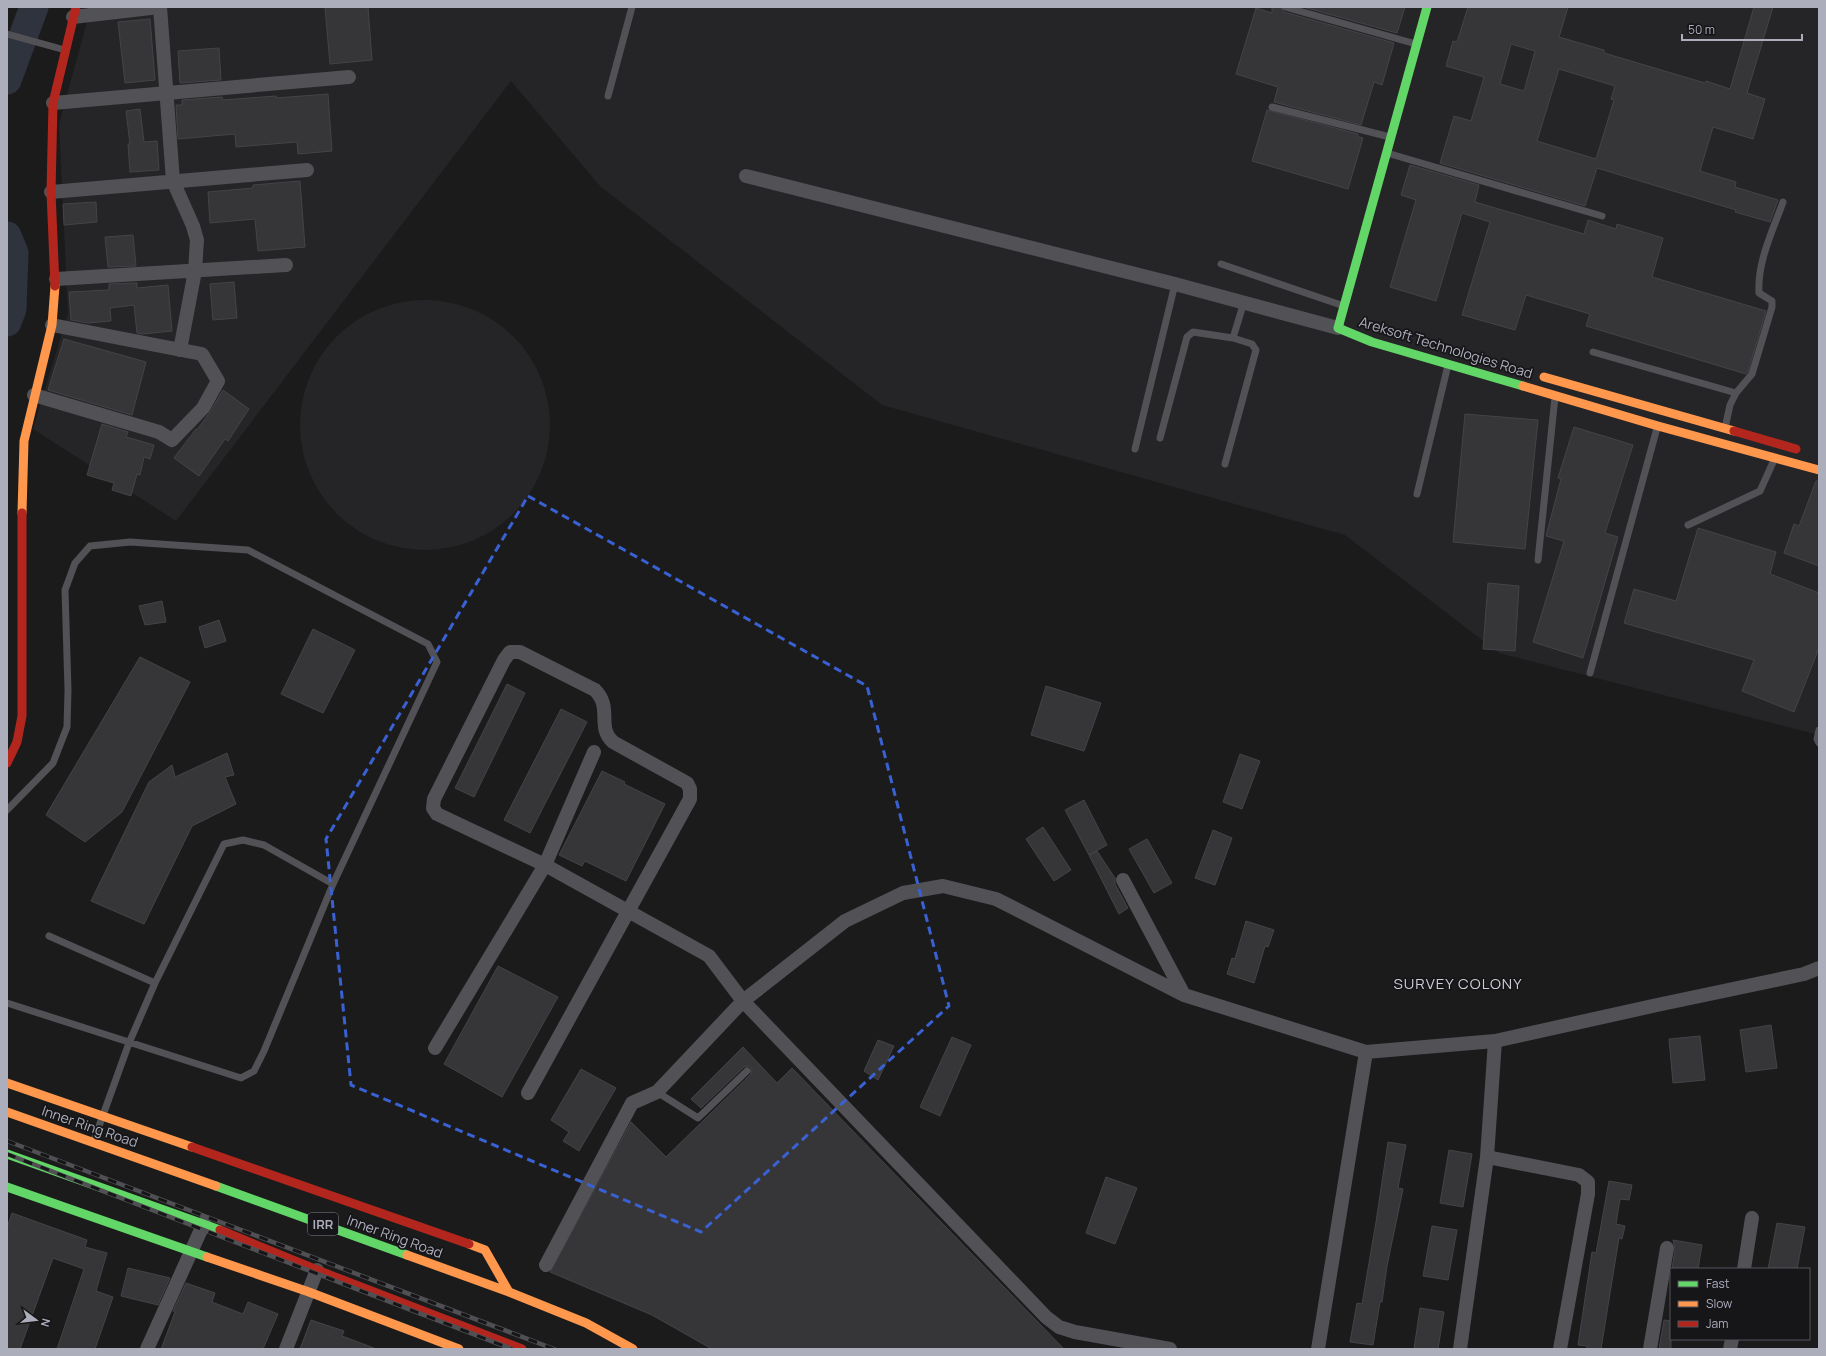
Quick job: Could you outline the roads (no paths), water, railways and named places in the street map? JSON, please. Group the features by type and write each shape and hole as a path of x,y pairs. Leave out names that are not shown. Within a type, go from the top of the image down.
{"main road":[{"path":"1338,328 1427,7"},
{"path":"7,763 10,760 17,742 22,716 22,490 24,441 52,325 56,279 51,192 53,103 74,12"},
{"name":"Areksoft Technologies Road","path":"1338,328 1369,329"},
{"name":"Areksoft Technologies Road","path":"1338,328 1372,342 1448,363 1658,426 1819,470"},
{"name":"Areksoft Technologies Road","path":"1532,374 1805,451"},
{"path":"7,1083 484,1250 508,1292"},
{"name":"Inner Ring Road","path":"7,1112 93,1141 508,1292 586,1322 633,1349"},
{"path":"7,1154 204,1223 317,1270 522,1349"},
{"path":"7,1187 190,1252 309,1292 459,1349"}],"street":[{"path":"74,12 159,7 173,181 193,226 197,240 195,271 180,350"},
{"path":"53,103 350,77"},
{"path":"51,192 307,170"},
{"path":"746,176 1175,284 1338,328"},
{"path":"56,279 286,265"},
{"path":"34,395 159,432 172,440 203,408 218,381 202,354 52,325"},
{"path":"528,1093 629,910 690,799 690,789 687,783 613,742 607,736 605,731 604,705 600,696 594,690 520,652 510,652 504,660 434,799 433,808 437,814 545,865 629,910 709,956 743,1001 1046,1317 1060,1327 1075,1332 1170,1349"},
{"path":"435,1048 545,865 594,752"},
{"path":"1123,880 1184,995"},
{"path":"546,1265 632,1103 657,1092 743,1001 845,921 903,893 943,886 996,899 1184,995 1366,1052 1495,1041 1804,974 1819,968"},
{"path":"1460,1349 1487,1157 1495,1041"},
{"path":"1318,1349 1366,1052"},
{"path":"1487,1157 1579,1175 1588,1182 1588,1194 1560,1349"},
{"path":"1744,1268 1752,1218"},
{"path":"147,1349 204,1223"},
{"path":"1650,1349 1668,1248"},
{"path":"286,1349 317,1270"}],"lane":[{"path":"608,96 632,7"},
{"path":"1285,7 1416,44"},
{"path":"7,34 65,50"},
{"path":"1272,107 1390,137"},
{"path":"1386,153 1602,216"},
{"path":"1721,443 1730,405 1736,393 1752,374 1772,307 1772,301 1759,293 1758,282 1766,250 1783,202"},
{"path":"1221,264 1344,306"},
{"path":"1135,449 1175,284"},
{"path":"1233,338 1244,302"},
{"path":"1160,438 1187,337 1193,332 1233,338 1252,344 1256,350 1225,464"},
{"path":"1593,352 1736,393"},
{"path":"1418,494 1448,363"},
{"path":"1538,560 1555,395 1559,382"},
{"path":"1590,673 1658,426"},
{"path":"1688,525 1760,491 1775,457 1778,444"},
{"path":"7,810 54,763 66,727 68,690 65,590 75,563 90,546 130,542 248,550 428,644 437,662 333,884 264,1051 254,1070 241,1078 7,1003"},
{"path":"1819,730 1817,739 1819,743"},
{"path":"93,1141 129,1042 155,983 224,844 243,840 264,845 333,884"},
{"path":"49,936 155,983"},
{"path":"657,1092 698,1118 747,1071"}],"waterway":[{"path":"7,80 34,7"},
{"path":"7,236 14,253 12,309 7,322"}],"railway":[{"path":"7,1141 554,1349"},
{"path":"7,1154 512,1349"}],"district":[{"name":"SURVEY COLONY","path":"1458,983"}]}
